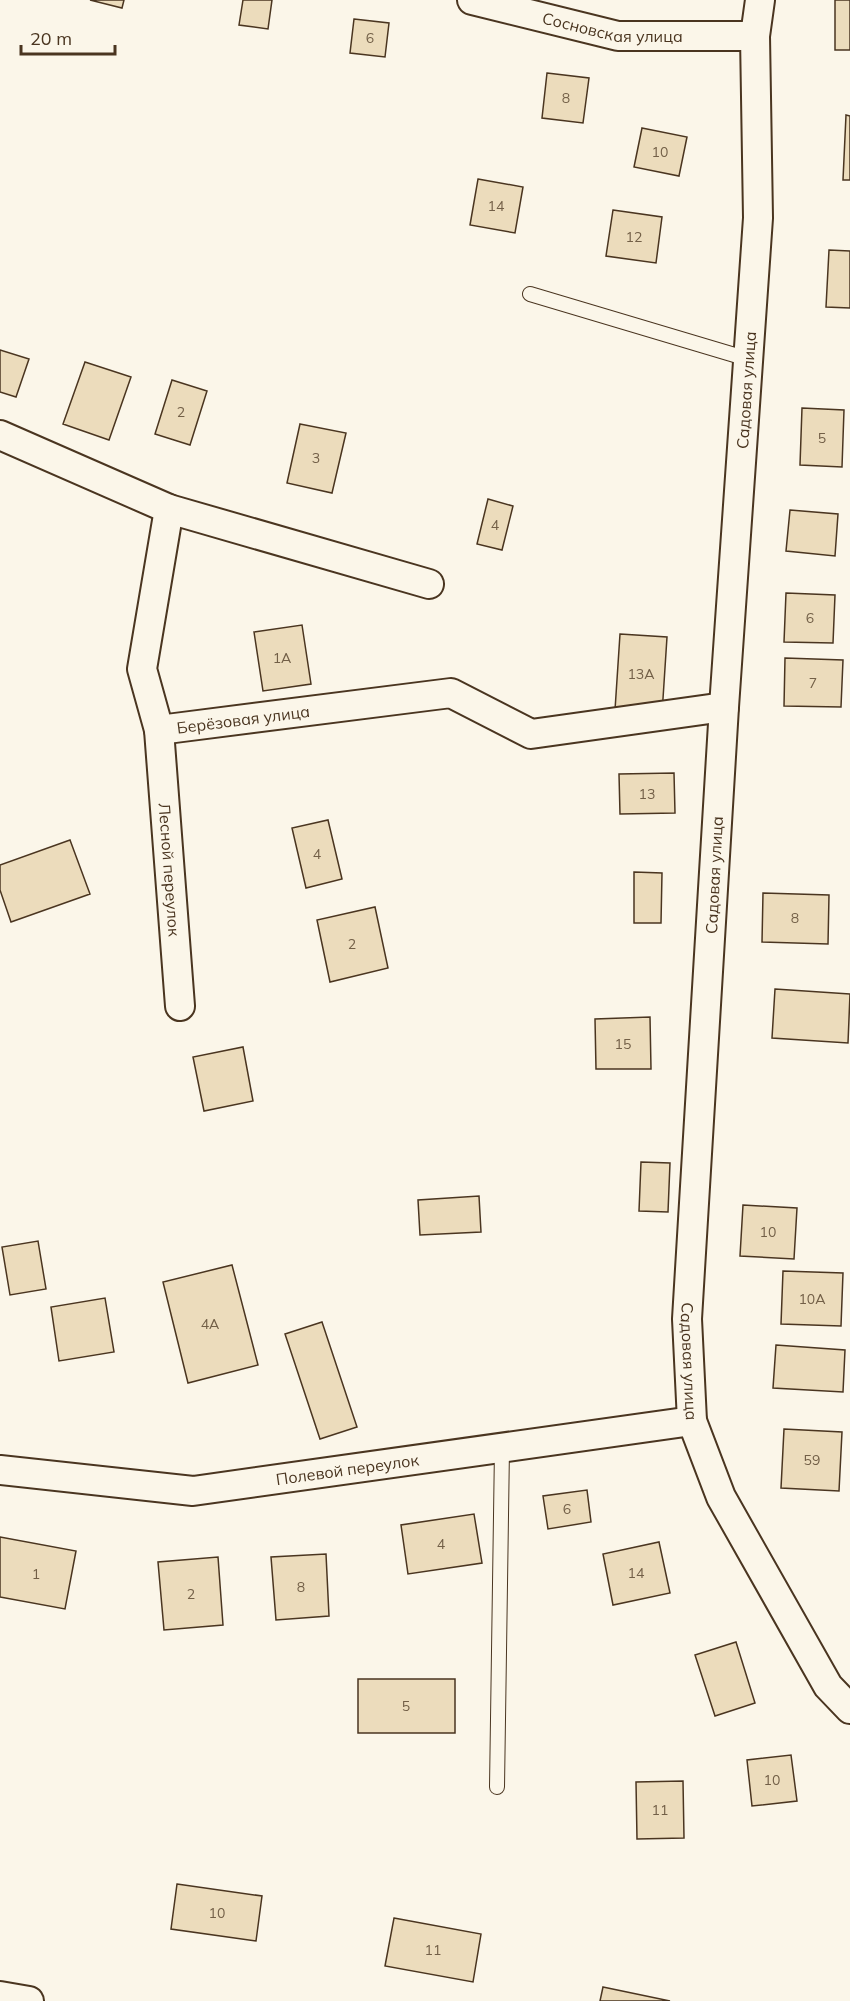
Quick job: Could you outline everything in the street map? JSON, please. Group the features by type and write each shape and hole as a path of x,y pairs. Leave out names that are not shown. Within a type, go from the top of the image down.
{"street":[{"name":"Сосновская улица","path":"472,0 618,36 755,36"},
{"name":"Садовая улица","path":"760,0 755,36 758,218 724,707 687,1319 692,1421 721,1497 828,1686 850,1709"},
{"path":"0,435 169,509 429,584"},
{"name":"Берёзовая улица","path":"169,509 142,669 159,730 451,693 531,734 724,707"},
{"name":"Лесной переулок","path":"159,730 180,1006"},
{"name":"Полевой переулок","path":"0,1470 193,1491 692,1421"},
{"path":"0,1996 29,2001"}],"lane":[{"path":"530,294 748,359"},
{"path":"497,1787 502,1448"}],"building":[{"path":"90,0 124,0 122,8"},
{"path":"243,0 272,0 268,29 239,25"},
{"path":"835,0 850,0 850,50 835,50"},
{"path":"354,19 389,23 385,57 350,53"},
{"path":"547,73 589,78 583,123 542,118"},
{"path":"846,115 850,116 850,180 843,180"},
{"path":"642,128 687,137 679,176 634,167"},
{"path":"478,179 523,187 515,233 470,225"},
{"path":"613,210 662,217 656,263 606,256"},
{"path":"829,250 850,251 850,308 826,307"},
{"path":"0,350 29,359 16,397 0,392"},
{"path":"85,362 131,377 109,440 63,424"},
{"path":"172,380 207,391 190,445 155,434"},
{"path":"802,408 844,410 842,467 800,465"},
{"path":"300,424 346,433 332,493 287,483"},
{"path":"488,499 513,506 502,550 477,544"},
{"path":"790,510 838,514 835,556 786,551"},
{"path":"786,593 835,595 833,643 784,642"},
{"path":"302,625 311,684 263,691 254,632"},
{"path":"620,634 667,637 662,714 615,710"},
{"path":"785,658 843,660 841,707 784,706"},
{"path":"674,773 675,813 620,814 619,774"},
{"path":"328,820 342,879 306,888 292,828"},
{"path":"70,840 90,894 11,922 0,890 0,865"},
{"path":"634,872 662,873 661,923 634,923"},
{"path":"763,893 829,895 828,944 762,942"},
{"path":"375,907 388,968 330,982 317,920"},
{"path":"775,989 850,994 848,1043 772,1038"},
{"path":"650,1017 651,1069 596,1069 595,1019"},
{"path":"243,1047 253,1101 204,1111 193,1057"},
{"path":"641,1162 670,1163 668,1212 639,1211"},
{"path":"479,1196 481,1232 420,1235 418,1200"},
{"path":"743,1205 797,1208 794,1259 740,1256"},
{"path":"38,1241 46,1289 10,1295 2,1247"},
{"path":"232,1265 258,1365 188,1383 163,1282"},
{"path":"783,1271 843,1273 841,1326 781,1324"},
{"path":"105,1298 114,1352 59,1361 51,1307"},
{"path":"322,1322 357,1427 320,1439 285,1334"},
{"path":"776,1345 845,1350 843,1392 773,1388"},
{"path":"784,1429 842,1432 839,1491 781,1488"},
{"path":"587,1490 591,1522 548,1529 543,1496"},
{"path":"474,1514 482,1563 408,1574 401,1525"},
{"path":"0,1537 76,1551 65,1609 0,1597"},
{"path":"659,1542 670,1593 613,1605 603,1554"},
{"path":"326,1554 329,1616 276,1620 271,1557"},
{"path":"218,1557 223,1625 164,1630 158,1562"},
{"path":"736,1642 755,1703 715,1716 695,1655"},
{"path":"358,1679 455,1679 455,1733 358,1733"},
{"path":"791,1755 797,1801 752,1806 747,1760"},
{"path":"683,1781 684,1838 637,1839 636,1782"},
{"path":"177,1884 262,1896 256,1941 171,1929"},
{"path":"394,1918 481,1934 473,1982 385,1966"},
{"path":"603,1987 670,2001 600,2001"}]}
